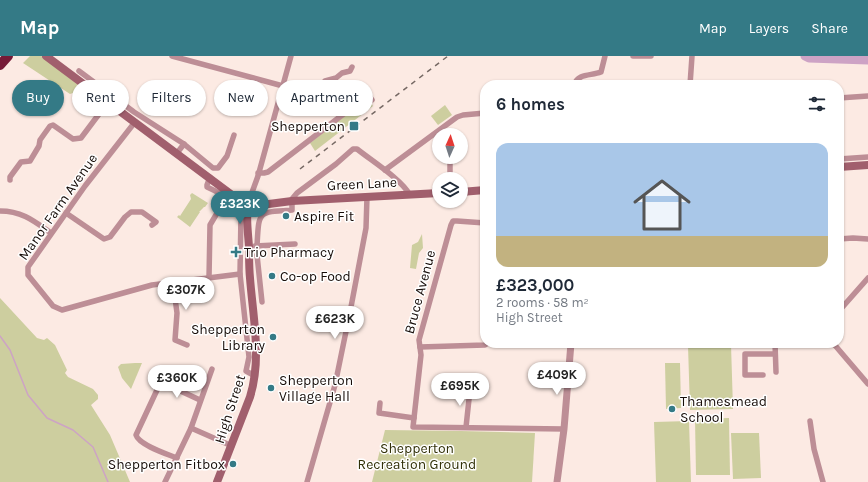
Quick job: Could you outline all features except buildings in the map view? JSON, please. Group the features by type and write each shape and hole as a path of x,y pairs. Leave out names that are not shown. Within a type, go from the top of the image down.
{"highway":[{"path":"0,65 8,56"}],"main road":[{"path":"46,56 78,80"},
{"path":"127,116 177,153 207,178 251,202"},
{"path":"844,167 868,165"},
{"path":"468,191 480,190"},
{"name":"Green Lane","path":"251,202 410,195 432,192"},
{"name":"High Street","path":"217,482 250,397 255,376 257,345 252,299 254,269 251,202"}],"street":[{"path":"172,56 276,84"},
{"path":"285,80 291,56"},
{"path":"578,80 579,78 601,72 605,56"},
{"path":"633,56 651,56"},
{"path":"690,80 692,56"},
{"path":"329,80 350,71 352,67"},
{"path":"79,71 134,112 184,144 213,168 218,168 227,156 234,135"},
{"path":"844,98 868,96"},
{"path":"251,202 276,109"},
{"path":"385,170 457,116 480,113"},
{"path":"10,180 10,177 21,162 30,161 38,149 40,140 52,125 73,139 80,138 97,116"},
{"path":"258,175 268,172 341,116"},
{"name":"Manor Farm Avenue","path":"135,122 85,186 51,233 28,267 28,272 56,309 62,310 152,285 240,274"},
{"path":"177,153 184,144"},
{"path":"295,244 253,246 258,221 261,215 272,211 292,210 292,201 297,192 336,164 353,149 357,149 385,170 406,188 410,195"},
{"path":"844,159 868,157"},
{"path":"211,167 207,178 207,186 221,193 238,209 241,214 240,274 249,357 246,371 255,376"},
{"path":"307,482 334,385 340,357 366,228 367,197"},
{"path":"209,278 210,225 226,198"},
{"path":"0,211 14,212 31,218 51,233"},
{"path":"66,213 104,239 110,237 124,217 131,212 142,212 156,222 152,225"},
{"name":"Bruce Avenue","path":"466,427 413,427 421,355 419,340 451,225 453,221 480,223"},
{"path":"844,239 868,239"},
{"path":"252,299 261,300 254,269 257,255"},
{"path":"844,305 868,278"},
{"path":"173,283 177,313 174,340 187,345"},
{"path":"420,347 480,345"},
{"path":"557,482 564,429 571,348"},
{"path":"775,348 776,372"},
{"path":"837,348 866,382"},
{"path":"763,375 744,373 743,354 775,354"},
{"path":"165,482 191,428 212,370"},
{"path":"164,375 136,435 137,439 143,443 177,458"},
{"path":"160,382 200,400"},
{"path":"470,390 466,427 564,429"},
{"path":"380,402 379,413 414,418"},
{"path":"810,421 814,449 823,482"},
{"path":"191,428 232,446"}],"green space":[{"path":"30,56 41,56 72,80 72,93 70,94 64,90 64,80 49,80 23,63"},
{"path":"805,56 868,56 868,60 809,58"},
{"path":"445,105 452,115 438,125 431,116"},
{"path":"344,116 360,116 315,151 310,143"},
{"path":"192,193 208,203 199,212 190,227 177,217 179,215 180,216 191,199 190,195"},
{"path":"422,234 423,248 419,253 416,269 410,268 412,245 418,242"},
{"path":"0,298 37,338 44,340 47,338 55,345 67,370 65,373 68,377 93,389 98,395 98,399 91,405 110,435 130,482 0,482"},
{"path":"688,348 731,348 733,409 690,410"},
{"path":"142,363 131,389 122,378 118,367 121,364"},
{"path":"665,363 680,363 681,408 666,409"},
{"path":"729,418 730,475 696,475 695,419"},
{"path":"689,421 691,482 656,482 654,422"},
{"name":"Shepperton Recreation Ground","path":"385,430 535,433 532,482 372,482"},
{"path":"731,433 759,433 761,478 733,479"}],"waterway":[{"path":"805,56 809,58 868,60"},
{"path":"0,336 10,350 28,395 47,418 73,430 93,447 108,482"}],"railway":[{"path":"300,169 448,56"}],"place":[{"name":"Shepperton","path":"354,126"},
{"name":"Aspire Fit","path":"286,216"},
{"name":"Trio Pharmacy","path":"236,252"},
{"name":"Co-op Food","path":"272,276"},
{"name":"Shepperton Library","path":"273,337"},
{"name":"Shepperton Village Hall","path":"271,388"},
{"name":"Thamesmead School","path":"672,409"},
{"name":"Shepperton Fitbox","path":"233,464"}]}
